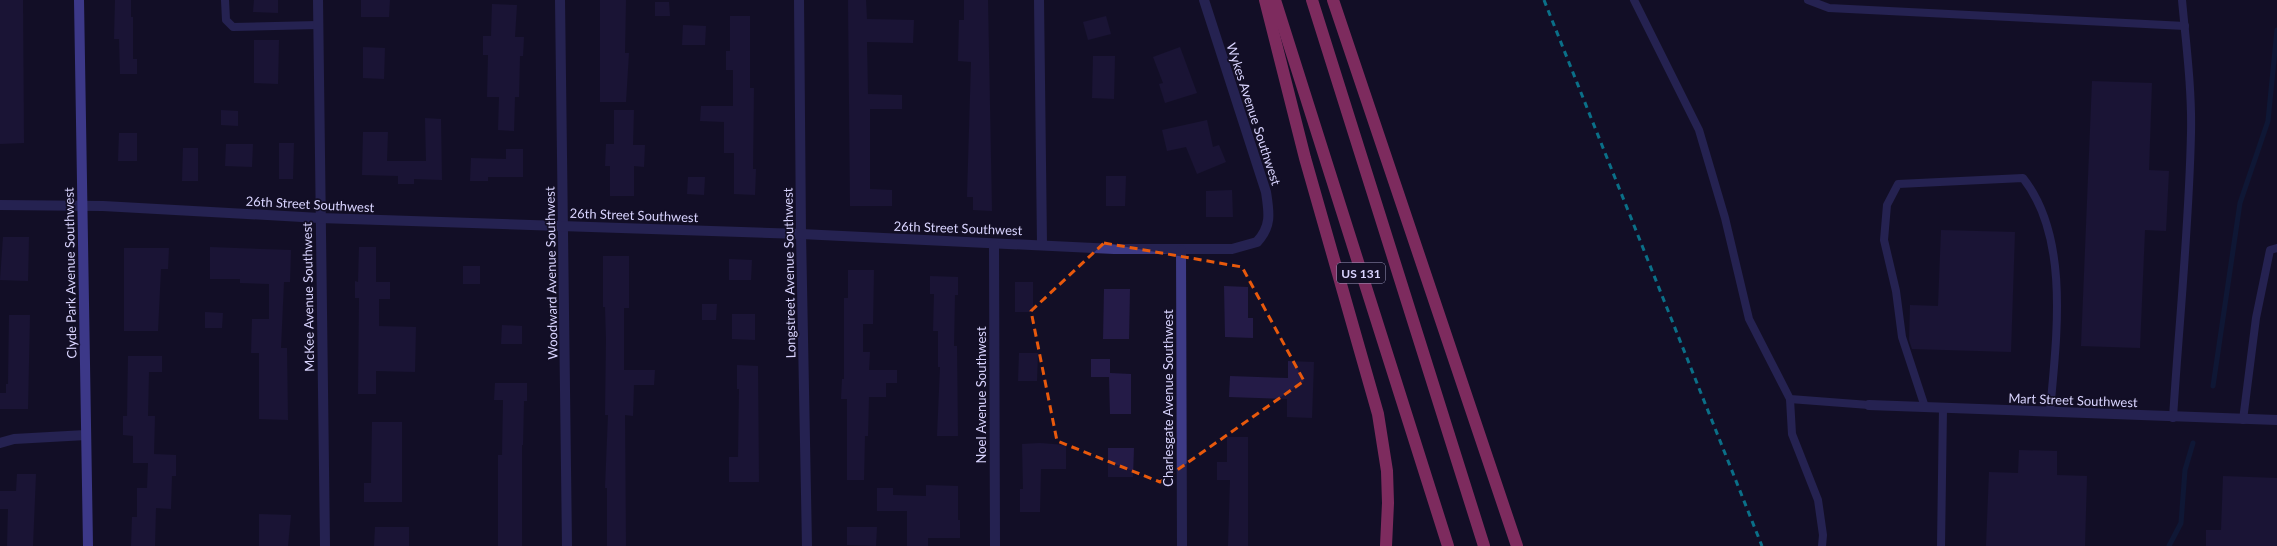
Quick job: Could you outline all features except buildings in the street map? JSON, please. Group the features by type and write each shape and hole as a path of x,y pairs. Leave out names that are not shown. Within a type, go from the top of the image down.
{"highway":[{"path":"1265,0 1306,158 1378,414 1387,471 1388,503 1386,546"},
{"name":"US 131","path":"1275,0 1448,546"},
{"name":"US 131","path":"1312,0 1484,546"},
{"path":"1332,0 1517,546"}],"main road":[{"name":"Clyde Park Avenue Southwest","path":"79,0 81,206 88,546"}],"street":[{"name":"McKee Avenue Southwest","path":"318,0 325,546"},
{"name":"Woodward Avenue Southwest","path":"560,0 568,546"},
{"name":"Longstreet Avenue Southwest","path":"799,0 801,234 807,546"},
{"path":"1039,0 1042,244"},
{"name":"Wykes Avenue Southwest","path":"1204,0 1266,192 1270,213 1269,225 1263,236"},
{"name":"26th Street Southwest","path":"0,205 81,206 320,218 563,225 801,234 994,244 1042,244 1180,250 1232,249 1257,242 1263,236"},
{"name":"Noel Avenue Southwest","path":"994,244 995,546"},
{"name":"Charlesgate Avenue Southwest","path":"1180,250 1182,546"},
{"name":"Mart Street Southwest","path":"1869,405 2173,418 2277,420"},
{"path":"0,443 14,439 86,435"}],"lane":[{"path":"225,0 226,20 233,27 318,25"},
{"path":"1808,0 1829,8 2185,26"},
{"path":"2173,418 2188,218 2191,132 2189,67 2182,0"},
{"path":"1635,1 1698,130 1725,218 1749,319 1790,399 1792,434 1818,500 1823,535 1822,546"},
{"path":"1925,407 1902,337 1896,291 1884,240 1887,206 1898,184 2023,178 2034,193 2055,260 2056,317 2050,412"},
{"path":"2243,420 2256,318 2270,250 2277,248"},
{"path":"1790,399 1869,405"},
{"path":"1941,546 1943,408"}],"highlighted area":[{"path":"1104,243 1242,267 1304,381 1160,482 1057,441 1031,311"}],"waterway":[{"path":"2213,386 2240,203 2268,121 2277,30"},
{"path":"2169,546 2181,523 2185,470 2193,443"}],"railway":[{"path":"1544,0 1762,546"}]}
